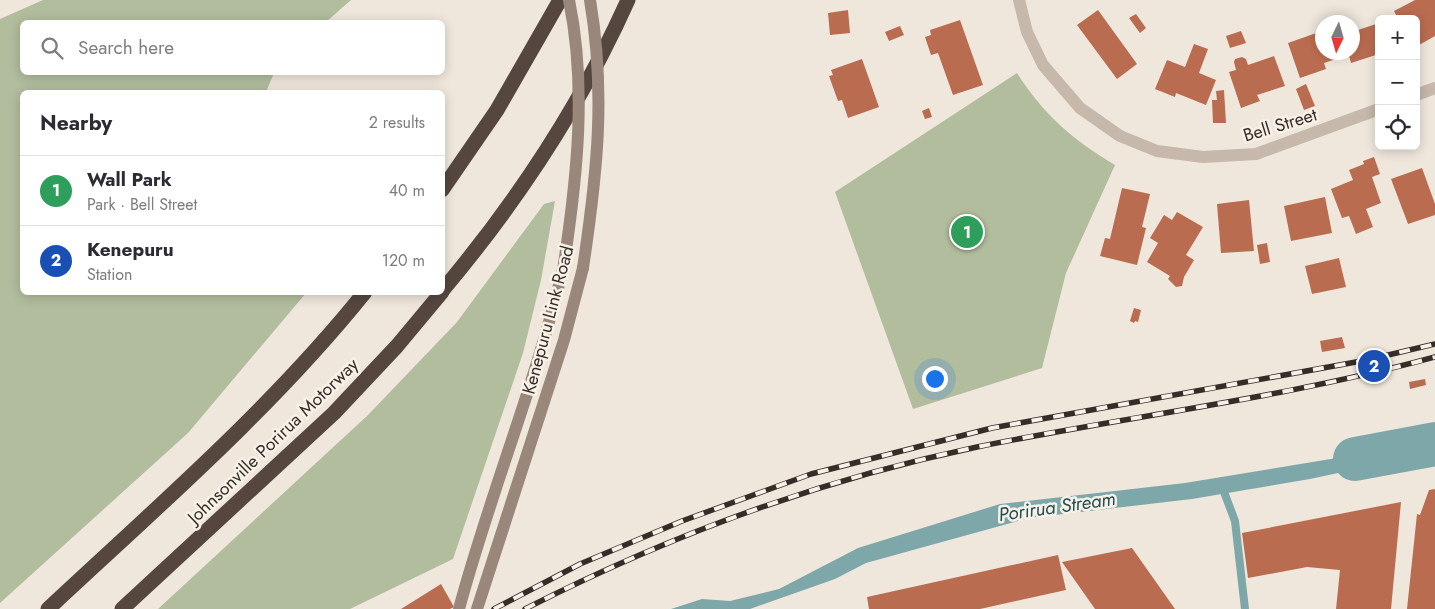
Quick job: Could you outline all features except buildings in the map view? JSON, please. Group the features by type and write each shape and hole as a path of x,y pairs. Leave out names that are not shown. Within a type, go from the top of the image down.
{"highway":[{"path":"445,186 497,110 560,0"},
{"name":"Johnsonville Porirua Motorway","path":"445,288 496,223 556,135 613,34 628,0"},
{"name":"Johnsonville Porirua Motorway","path":"48,609 258,411 302,365 362,295"},
{"name":"Johnsonville Porirua Motorway","path":"122,609 334,413 397,346 440,295"}],"main road":[{"name":"Kenepuru Link Road","path":"458,609 473,555 554,306 564,264 576,179 578,146 577,54 569,0"},
{"name":"Kenepuru Link Road","path":"477,609 491,560 556,369 583,268 594,195 600,106 594,24 590,0"}],"street":[{"name":"Bell Street","path":"1019,0 1027,32 1043,65 1080,108 1120,136 1157,151 1204,157 1256,154 1375,110"},
{"path":"1420,94 1435,88"}],"green space":[{"path":"43,0 351,0 328,20 20,20 20,75 273,75 267,90 20,90 20,295 304,295 188,433 0,603 0,19"},
{"path":"1017,73 1038,102 1060,125 1086,146 1115,165 1066,273 1042,368 913,409 835,192"},
{"path":"555,201 541,280 523,353 453,559 350,609 158,609 368,415 457,322 544,204"}],"water":[{"path":"1415,442 1413,457 1310,479 1192,499 1029,518 866,563 835,579 750,609 671,609 702,599 730,601 779,589 858,548 1000,504 1185,483 1355,455"}],"waterway":[{"name":"Porirua Stream","path":"1355,459 1435,444"},
{"path":"1221,484 1235,521 1245,609"}],"railway":[{"path":"494,609 580,564 682,521 811,474 992,428 1367,360 1435,344"},
{"path":"525,609 579,582 689,534 745,513 860,476 918,460 977,447 1322,384 1435,357"}],"place":[{"name":"Wall Park","path":"967,232"},
{"name":"Kenepuru","path":"1374,366"}]}
